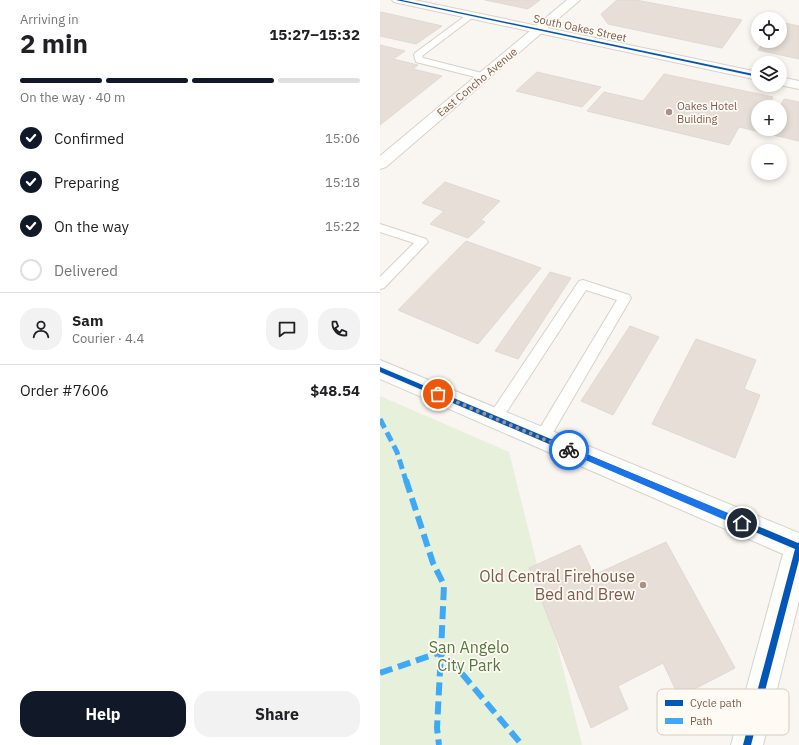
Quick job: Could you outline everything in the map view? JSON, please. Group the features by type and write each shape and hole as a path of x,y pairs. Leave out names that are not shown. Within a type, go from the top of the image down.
{"street":[{"name":"South Oakes Street","path":"398,0 751,74"},
{"name":"East Concho Avenue","path":"380,164 574,0"},
{"path":"787,82 799,85"},
{"path":"380,370 799,547 762,689"},
{"path":"747,745 750,735"}],"lane":[{"path":"472,16 418,55 419,60 483,76"},
{"path":"380,228 422,242 380,285"},
{"path":"495,418 583,284 625,298 542,438"}],"green space":[{"name":"San Angelo City Park","path":"380,396 509,452 582,745 380,745"}],"building":[{"path":"485,0 540,0 528,9"},
{"path":"617,0 636,0 742,20 722,48 608,24 601,14"},
{"path":"381,12 442,26 416,44 380,36"},
{"path":"787,23 799,26 799,59 758,50 759,48 787,48"},
{"path":"380,45 405,51 393,59 418,65 413,69 442,76 380,125"},
{"path":"537,72 601,87 582,107 516,91"},
{"path":"664,74 773,97 772,100 751,100 751,130 739,127 729,145 587,111 604,92 643,101"},
{"path":"784,99 799,102 799,141 778,136 787,136 787,100"},
{"path":"445,182 500,201 481,220 485,222 468,238 430,224 444,211 422,203"},
{"path":"466,241 541,268 478,344 398,310"},
{"path":"550,272 571,278 518,359 495,351"},
{"path":"630,326 659,337 613,415 581,401"},
{"path":"696,339 756,360 744,389 760,395 735,458 652,424"},
{"path":"666,542 735,668 694,689 675,689 663,663 618,686 628,709 591,728 529,568 580,545 594,575"}],"marked path":[{"path":"380,419 397,452 433,563 444,585 441,652 464,676 522,745"},
{"path":"380,673 441,652 437,728 439,745"}],"cycle path":[{"path":"398,0 751,75"},
{"path":"380,369 799,547"},
{"path":"762,689 799,546"},
{"path":"747,745 750,735"}],"way so far":[{"path":"438,394 569,450"}],"place":[{"name":"Oakes Hotel Building","path":"669,112"},
{"name":"Old Central Firehouse Bed and Brew","path":"643,585"}],"route":[{"path":"569,450 742,523"}]}
